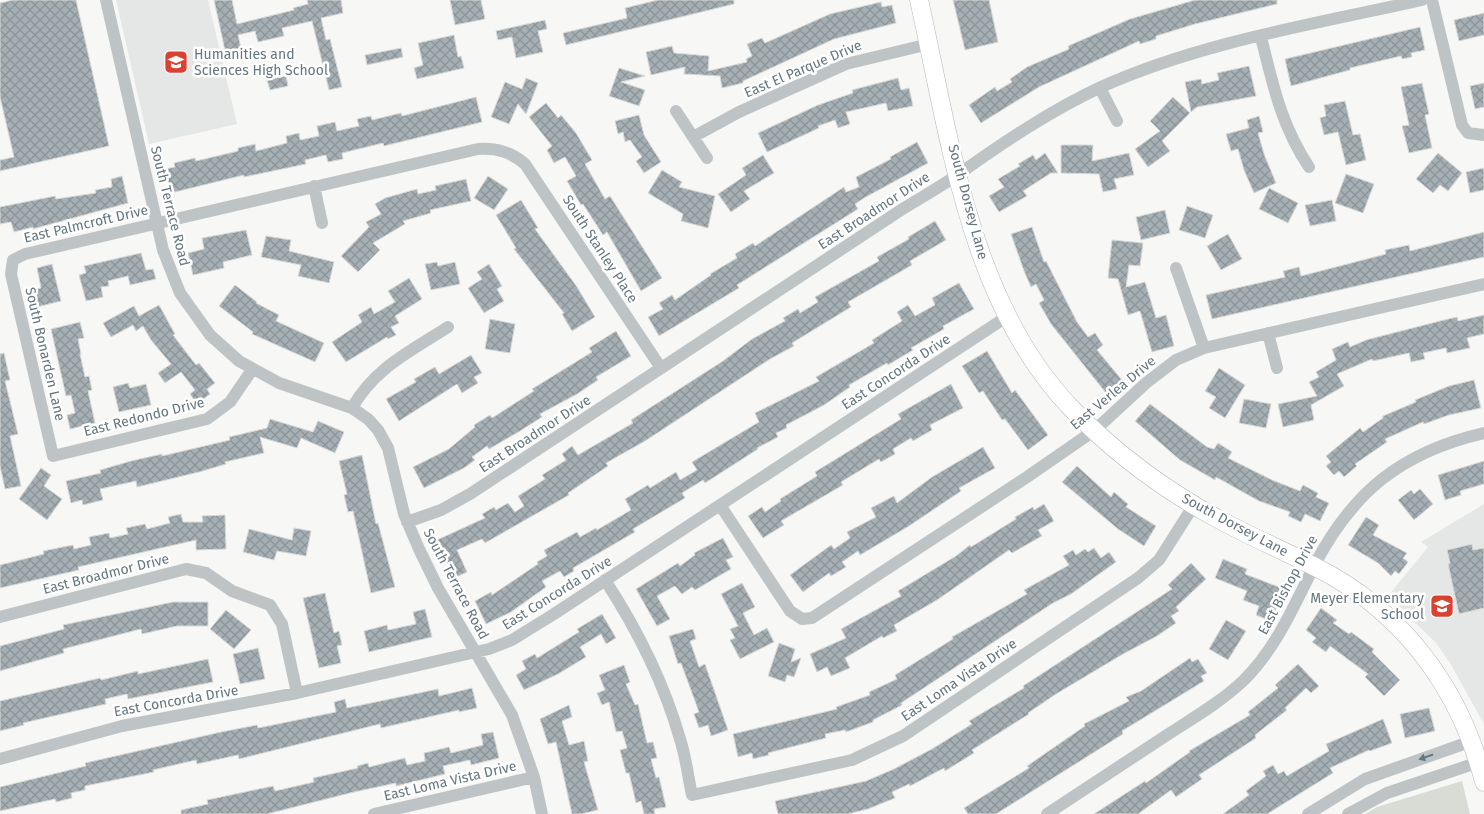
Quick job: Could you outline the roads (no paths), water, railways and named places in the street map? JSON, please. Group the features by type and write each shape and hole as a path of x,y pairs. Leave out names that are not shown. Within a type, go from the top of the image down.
{"street":[{"name":"South Terrace Road","path":"106,0 168,265 187,306 218,344 252,370 279,383 352,408 373,424 385,442 407,522 438,588 512,715 534,777 542,814"},
{"name":"South Dorsey Lane","path":"919,0 958,175 978,247 1008,316 1052,384 1073,410 1136,467 1194,505 1355,590 1404,633 1441,679 1458,707 1472,741 1484,782"},
{"name":"East Broadmor Drive","path":"407,522 441,510 461,500 1030,126 1100,88 1172,60 1260,37 1422,0"},
{"path":"1432,0 1460,120 1468,133 1484,134"},
{"path":"1260,37 1282,118 1292,140 1309,167"},
{"name":"East El Parque Drive","path":"693,136 739,112 846,64 929,44"},
{"path":"1100,88 1117,121"},
{"path":"676,111 707,158"},
{"name":"East Palmcroft Drive","path":"13,260 25,254 478,149 508,152"},
{"name":"South Stanley Place","path":"508,152 517,157 531,172 660,368"},
{"path":"314,186 322,223"},
{"name":"South Bonarden Lane","path":"13,260 11,274 53,456"},
{"path":"1176,268 1204,348"},
{"name":"East Verlea Drive","path":"720,505 790,611 802,619 817,616 1095,430 1176,360 1204,348 1484,284"},
{"name":"East Concorda Drive","path":"0,759 144,721 297,693 500,646 522,635 1008,316"},
{"path":"352,408 366,385 378,374 448,327"},
{"path":"1268,333 1277,368"},
{"name":"East Redondo Drive","path":"53,456 207,419 230,402 252,370"},
{"name":"East Bishop Drive","path":"1047,814 1209,708 1244,680 1278,639 1314,567 1351,508 1384,476 1432,448 1484,433"},
{"name":"East Loma Vista Drive","path":"605,580 635,631 661,686 681,740 692,795 852,760 903,736 1138,578 1160,560 1194,505"},
{"name":"East Broadmor Drive","path":"0,617 186,569 206,573 232,591 270,605 282,624 297,693"},
{"path":"1308,814 1365,779 1472,741"},
{"path":"1348,814 1387,794 1479,762"},
{"name":"East Loma Vista Drive","path":"374,814 390,812 534,777"}],"place":[{"name":"Humanities and Sciences High School","path":"176,62"},
{"name":"Meyer Elementary School","path":"1442,606"}]}
